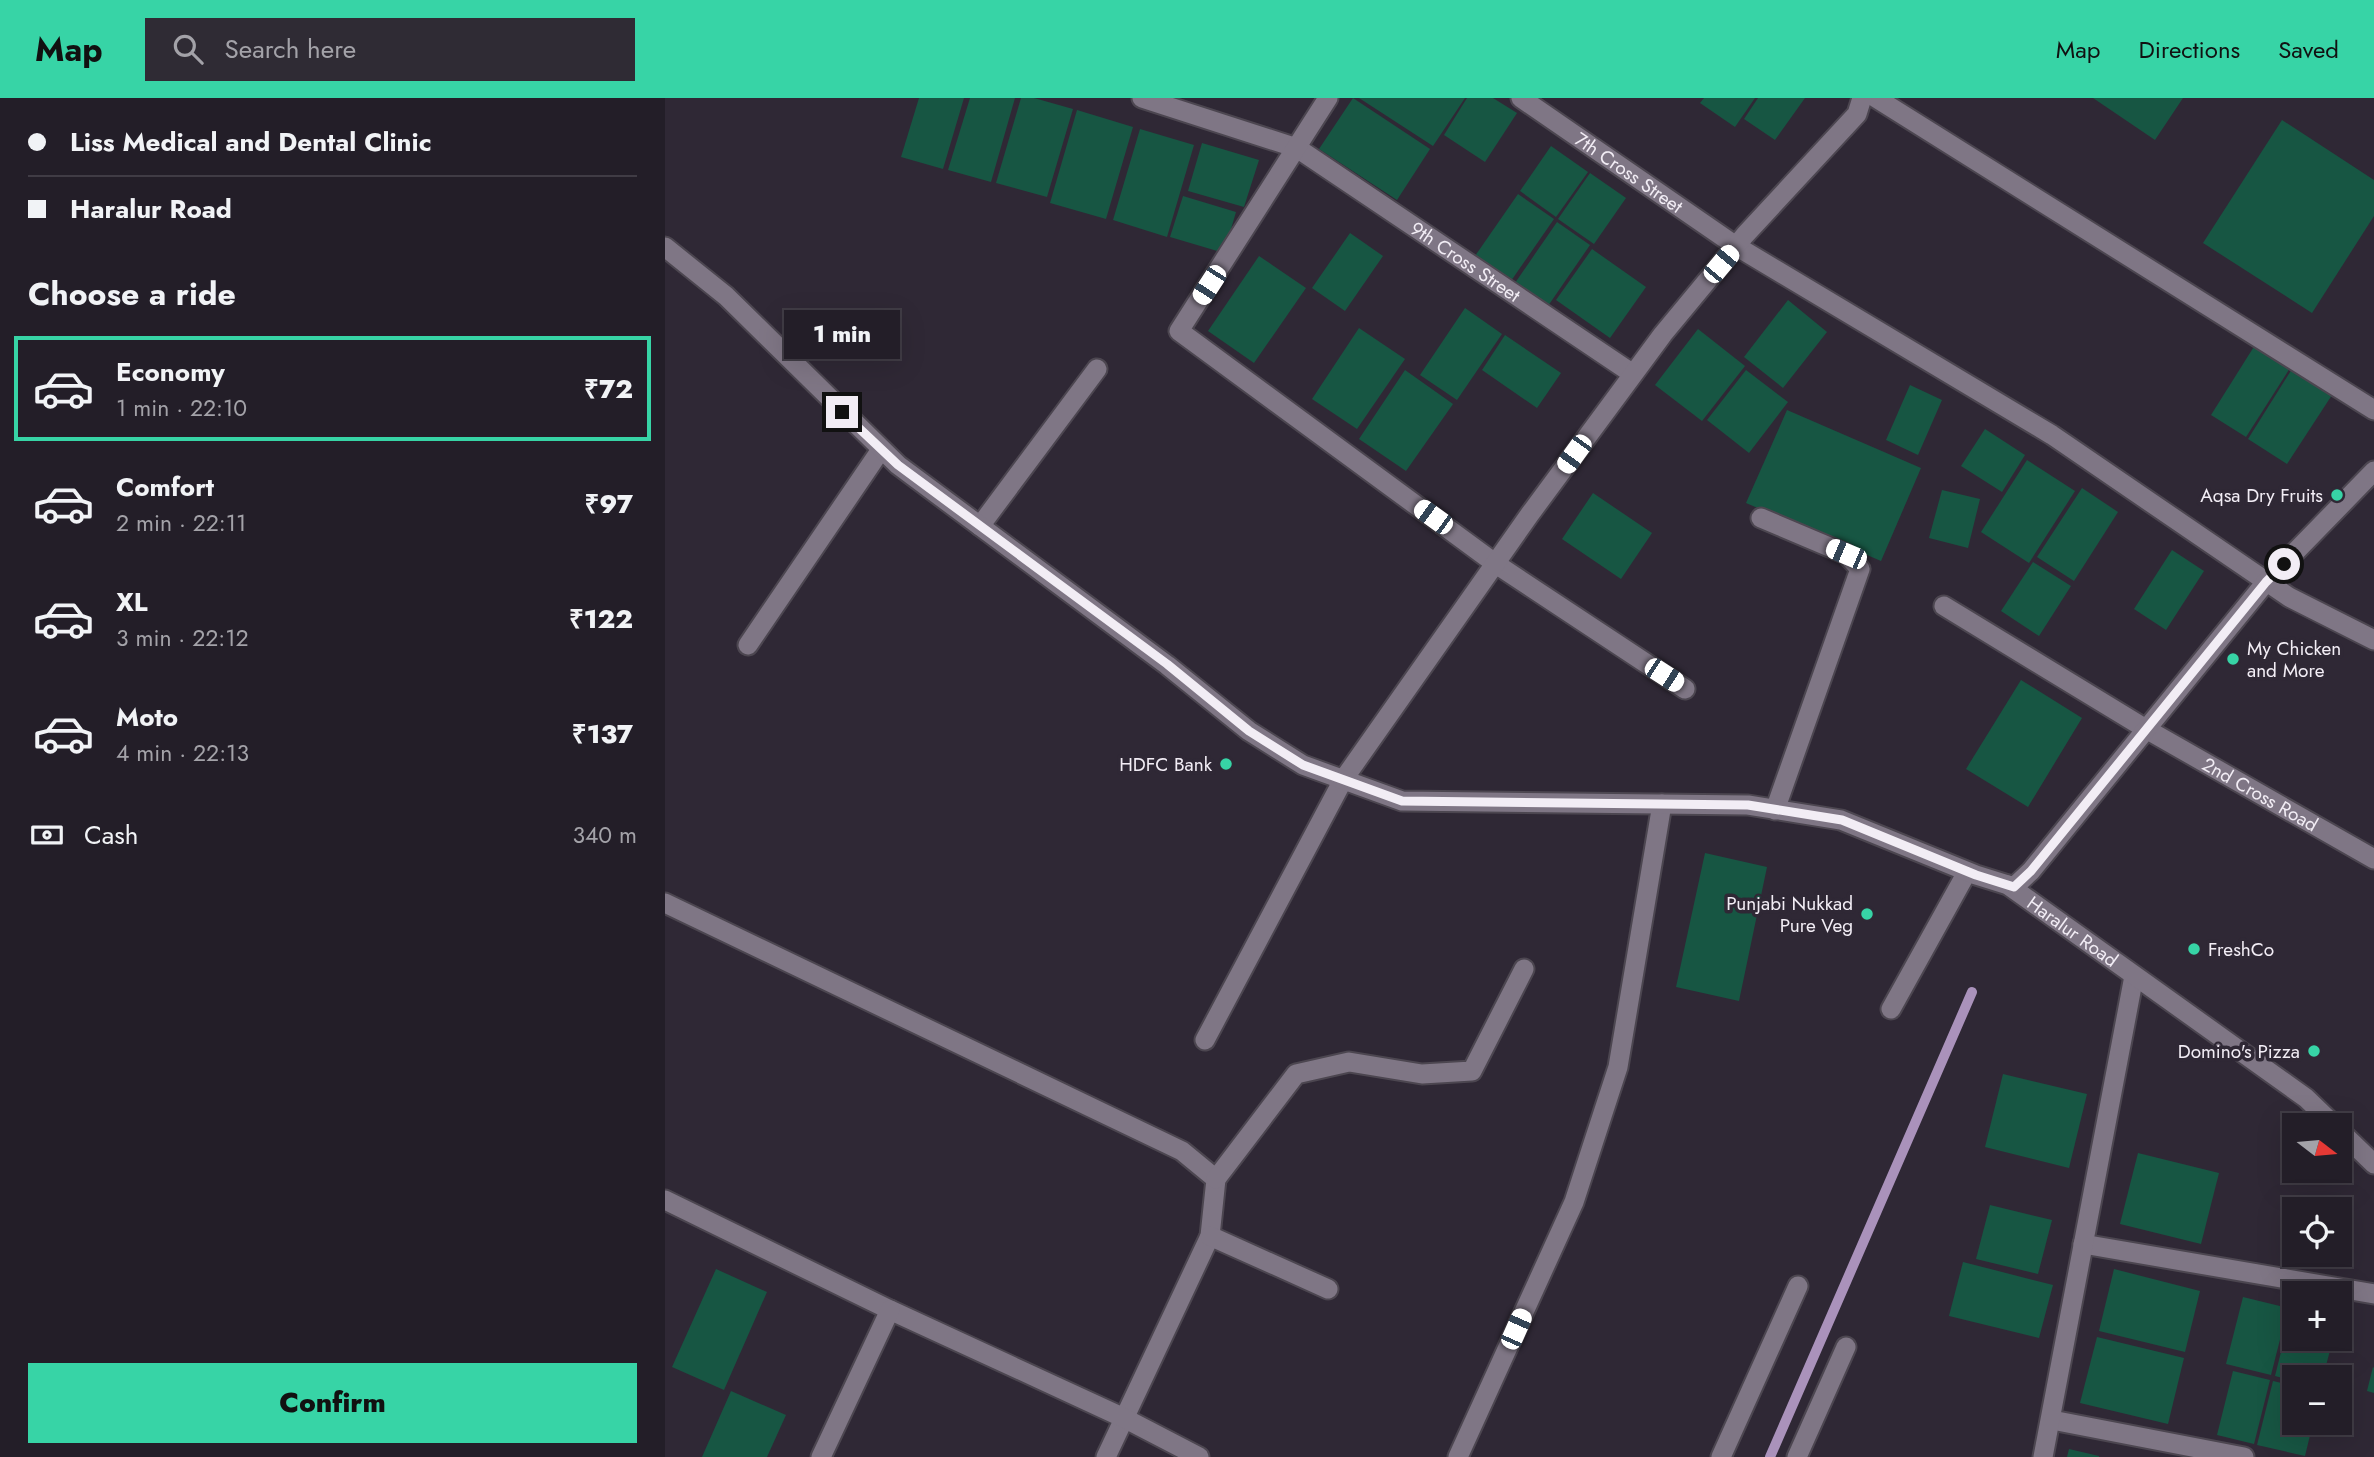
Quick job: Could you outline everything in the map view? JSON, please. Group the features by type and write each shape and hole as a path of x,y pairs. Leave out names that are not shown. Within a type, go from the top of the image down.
{"street":[{"name":"9th Cross Street","path":"1142,98 1297,148 1633,374"},
{"path":"1328,98 1179,331 1496,564 1685,689"},
{"name":"7th Cross Street","path":"1521,98 1735,246 2052,435 2266,582"},
{"path":"1205,1040 1343,780 1633,374 1735,246 1857,114 1862,98"},
{"path":"1876,98 2374,410"},
{"name":"Haralur Road","path":"665,247 726,296 880,451 1167,664 1249,731 1303,765 1402,801 1748,805 1842,820 1968,872 2008,885 2306,1098 2322,1113"},
{"path":"979,526 1097,369"},
{"path":"748,645 880,451"},
{"path":"2008,885 2014,887 2031,871 2266,582 2374,471"},
{"path":"1761,519 1846,554 1860,569 1775,810"},
{"path":"2266,582 2289,597 2374,640"},
{"name":"2nd Cross Road","path":"1944,606 2146,729 2374,859"},
{"path":"1458,1457 1574,1202 1618,1067 1662,804"},
{"path":"1891,1009 1968,872"},
{"path":"665,903 1182,1151 1216,1180"},
{"path":"1106,1457 1210,1236 1216,1180 1296,1074 1349,1062 1422,1074 1472,1071 1524,968"},
{"path":"2043,1457 2134,976"},
{"path":"2352,1143 2374,1164"},
{"path":"665,1200 890,1310 1124,1418 1199,1457"},
{"path":"1210,1236 1328,1289"},
{"path":"2083,1244 2374,1294"},
{"path":"1721,1457 1798,1286"},
{"path":"821,1457 890,1310"},
{"path":"1797,1457 1846,1347"},
{"path":"2052,1420 2244,1457"}],"building":[{"path":"919,98 964,98 943,169 901,157"},
{"path":"970,98 1015,98 991,182 948,170"},
{"path":"1021,98 1034,98 1073,109 1047,197 996,183"},
{"path":"1353,98 1430,149 1397,200 1319,149"},
{"path":"1359,98 1465,98 1433,146"},
{"path":"1467,98 1493,98 1517,113 1485,162 1444,135"},
{"path":"1704,98 1755,98 1735,127 1700,103"},
{"path":"1758,98 1805,98 1775,140 1744,119"},
{"path":"2093,98 2183,98 2155,140"},
{"path":"1077,110 1133,127 1106,219 1050,203"},
{"path":"2282,120 2374,180 2374,216 2312,313 2203,243"},
{"path":"1140,129 1194,145 1167,237 1113,220"},
{"path":"1202,143 1259,160 1244,207 1188,191"},
{"path":"1551,146 1588,172 1556,217 1520,191"},
{"path":"1590,173 1626,198 1594,244 1558,219"},
{"path":"1518,194 1554,219 1511,281 1475,256"},
{"path":"1183,196 1236,212 1224,253 1170,237"},
{"path":"1557,222 1590,245 1548,306 1515,283"},
{"path":"1350,233 1383,256 1345,311 1312,288"},
{"path":"1592,249 1646,287 1610,338 1556,300"},
{"path":"1259,256 1306,288 1254,363 1208,331"},
{"path":"1788,300 1827,332 1783,388 1744,357"},
{"path":"1465,308 1502,334 1457,400 1420,375"},
{"path":"1359,328 1405,359 1357,429 1312,399"},
{"path":"1698,329 1745,366 1702,421 1655,385"},
{"path":"1505,335 1561,373 1537,408 1482,370"},
{"path":"2255,345 2290,368 2246,437 2211,415"},
{"path":"2292,369 2332,395 2287,464 2248,439"},
{"path":"1405,370 1453,404 1406,471 1359,439"},
{"path":"1746,370 1788,402 1749,453 1707,420"},
{"path":"1910,385 1942,400 1918,455 1886,440"},
{"path":"1787,410 1921,468 1881,561 1746,503"},
{"path":"1985,429 2025,455 2002,492 1961,466"},
{"path":"2027,460 2075,491 2029,563 1981,532"},
{"path":"2082,488 2118,512 2074,581 2037,557"},
{"path":"1942,490 1980,499 1968,548 1929,538"},
{"path":"1593,493 1652,533 1621,579 1562,539"},
{"path":"2172,550 2204,571 2166,630 2134,609"},
{"path":"2033,562 2071,586 2039,636 2001,611"},
{"path":"2021,680 2082,718 2028,807 1966,769"},
{"path":"1705,853 1767,867 1739,1001 1676,987"},
{"path":"2003,1074 2087,1094 2069,1168 1985,1147"},
{"path":"2138,1153 2219,1173 2201,1244 2120,1224"},
{"path":"1990,1205 2052,1220 2038,1274 1976,1259"},
{"path":"1963,1262 2053,1285 2039,1338 1949,1316"},
{"path":"716,1269 767,1292 724,1390 672,1367"},
{"path":"2114,1269 2200,1291 2185,1352 2099,1331"},
{"path":"2243,1297 2282,1307 2282,1332 2271,1375 2226,1364"},
{"path":"2097,1337 2184,1358 2168,1424 2080,1403"},
{"path":"2282,1348 2282,1351 2330,1351 2326,1365 2282,1365 2282,1378 2275,1376"},
{"path":"2374,1368 2374,1393 2367,1391"},
{"path":"2233,1371 2270,1380 2254,1444 2217,1435"},
{"path":"2273,1381 2282,1383 2282,1435 2310,1435 2305,1456 2257,1445"},
{"path":"731,1391 786,1415 767,1457 702,1457"},
{"path":"2069,1449 2099,1456 2099,1457 2067,1457"}],"waterway":[{"path":"1770,1457 1972,992"}],"place":[{"name":"Aqsa Dry Fruits","path":"2337,495"},
{"name":"My Chicken and More","path":"2233,659"},
{"name":"HDFC Bank","path":"1226,764"},
{"name":"Punjabi Nukkad Pure Veg","path":"1867,914"},
{"name":"FreshCo","path":"2194,949"},
{"name":"Domino's Pizza","path":"2314,1051"}],"route":[{"path":"842,412 880,451 898,465 1167,664 1249,731 1303,765 1402,801 1748,805 1842,820 1976,875 2014,887 2031,871 2266,582 2284,564"}]}
